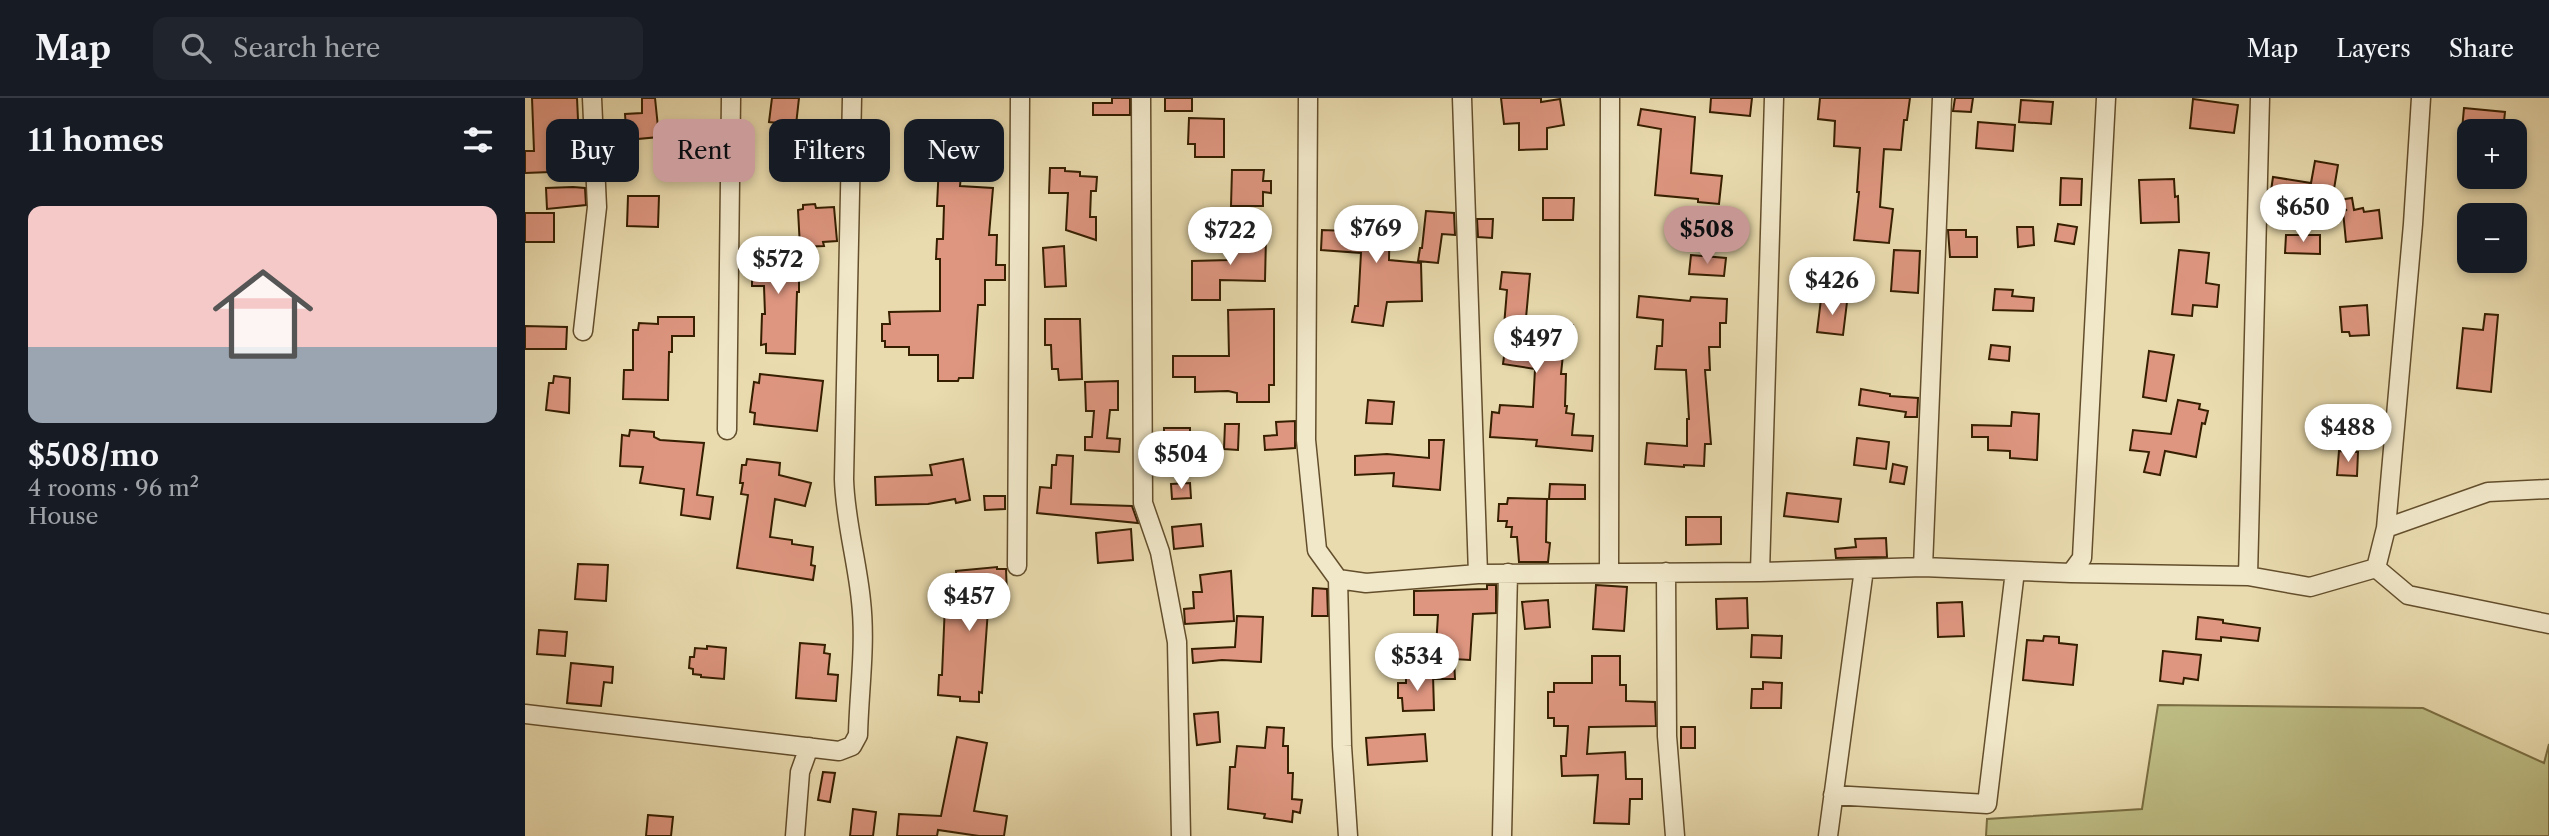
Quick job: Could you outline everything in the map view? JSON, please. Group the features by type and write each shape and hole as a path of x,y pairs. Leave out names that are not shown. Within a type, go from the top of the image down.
{"street":[{"path":"583,331 597,207 592,98"},
{"path":"727,430 731,98"},
{"path":"525,714 839,751 852,746 858,735 862,605 844,502 852,98"},
{"path":"1017,566 1020,98"},
{"path":"1141,98 1143,503 1160,552 1177,642 1181,836"},
{"path":"1308,98 1306,440 1317,550 1338,579 1342,746 1348,836"},
{"path":"1462,98 1478,573"},
{"path":"1609,572 1610,98"},
{"path":"1760,572 1775,98"},
{"path":"1923,567 1942,98"},
{"path":"2071,573 2082,558 2106,98"},
{"path":"2248,576 2260,98"},
{"path":"2376,568 2386,528 2413,224 2421,98"},
{"path":"2386,528 2488,492 2549,489"},
{"path":"1338,579 1366,583 1478,573 1760,572 1923,567 2248,576 2310,587 2376,568"},
{"path":"2376,568 2408,595 2549,624"},
{"path":"1828,836 1864,569"},
{"path":"1833,795 1987,804 2015,571"},
{"path":"1666,572 1667,736 1675,836"},
{"path":"1502,836 1508,573"},
{"path":"795,836 800,772 809,747"}],"green space":[{"path":"2158,705 2423,708 2544,763 2549,744 2549,836 1986,836 1987,819 2142,809"}],"building":[{"path":"532,98 577,98 578,119 546,119 546,172 525,173 525,151 534,151"},
{"path":"642,98 655,98 657,119 653,119 653,138 639,139 639,119 625,119 625,114 642,113"},
{"path":"772,98 799,98 797,119 769,119"},
{"path":"1112,98 1130,98 1130,115 1093,115 1093,103 1112,103"},
{"path":"1165,98 1192,98 1192,111 1165,111"},
{"path":"1501,98 1541,98 1541,102 1560,99 1564,125 1547,128 1547,149 1519,150 1519,123 1504,124"},
{"path":"1711,98 1752,98 1750,116 1710,112"},
{"path":"1820,98 1910,98 1907,120 1904,120 1901,150 1884,149 1880,207 1893,209 1889,243 1854,240 1860,148 1834,146 1835,121 1818,119"},
{"path":"1955,98 1973,98 1971,112 1953,111"},
{"path":"2193,99 2238,105 2234,133 2190,128"},
{"path":"2021,100 2053,102 2051,124 2019,122"},
{"path":"2464,108 2505,112 2504,119 2463,119"},
{"path":"1641,109 1695,117 1691,173 1722,176 1719,204 1655,195 1661,129 1638,125"},
{"path":"1189,118 1224,119 1224,157 1195,157 1195,144 1188,144"},
{"path":"1978,122 2015,125 2013,151 1976,148"},
{"path":"2315,161 2338,165 2332,201 2352,198 2354,210 2379,210 2382,238 2346,242 2343,211 2347,210 2270,198 2273,177 2311,183"},
{"path":"1050,168 1065,168 1065,171 1080,172 1080,176 1097,177 1096,191 1091,191 1090,217 1096,217 1096,240 1066,230 1068,193 1049,193"},
{"path":"1232,170 1264,170 1263,181 1271,181 1271,193 1263,192 1263,206 1231,206"},
{"path":"2061,178 2082,179 2081,205 2060,205"},
{"path":"2174,179 2179,222 2141,223 2139,180"},
{"path":"938,182 960,182 960,186 993,188 989,235 997,235 996,265 1005,265 1005,280 985,280 985,305 978,305 973,378 959,378 958,381 938,381 938,355 909,355 909,347 885,347 885,341 882,341 882,324 890,324 889,312 940,311 940,259 936,259 937,239 943,239 944,206 937,206"},
{"path":"546,188 585,188 586,205 547,209"},
{"path":"628,196 659,196 658,227 627,226"},
{"path":"1543,198 1574,198 1573,220 1543,220"},
{"path":"815,204 816,208 834,207 837,241 823,242 824,246 800,247 798,210 803,209 803,205"},
{"path":"1354,209 1390,209 1389,260 1421,263 1422,301 1387,302 1383,326 1352,322 1355,306 1358,306 1361,253 1321,250 1322,230 1348,231 1348,224 1354,224"},
{"path":"1426,211 1454,213 1455,235 1442,234 1438,263 1418,261"},
{"path":"525,213 554,213 554,242 525,242"},
{"path":"1477,219 1493,219 1492,238 1478,237"},
{"path":"2058,224 2077,227 2074,244 2055,241"},
{"path":"2017,227 2033,227 2034,245 2018,247"},
{"path":"1948,230 1966,230 1966,237 1977,237 1977,257 1950,257"},
{"path":"1230,234 1266,236 1265,281 1220,280 1220,300 1192,300 1192,261 1229,260"},
{"path":"2286,235 2320,235 2320,254 2285,253"},
{"path":"1064,246 1066,286 1045,287 1043,248"},
{"path":"752,247 799,247 795,354 766,353 766,344 761,345 762,314 765,314 764,286 752,286"},
{"path":"1894,250 1920,251 1918,293 1891,291"},
{"path":"2179,250 2209,253 2206,283 2219,285 2217,307 2193,305 2192,316 2172,314"},
{"path":"1691,255 1726,258 1724,276 1689,274"},
{"path":"1502,272 1530,274 1526,318 1573,325 1570,346 1564,345 1561,374 1566,374 1566,413 1574,414 1572,435 1593,436 1592,451 1536,446 1537,440 1490,437 1492,412 1499,413 1500,405 1533,407 1535,369 1503,364 1508,327 1504,326 1507,290 1500,289"},
{"path":"1995,289 2013,290 2012,296 2034,298 2033,311 1993,310"},
{"path":"1639,296 1690,301 1691,297 1727,299 1726,323 1720,323 1720,347 1709,347 1710,370 1705,370 1711,444 1705,444 1704,466 1645,464 1647,443 1687,446 1689,419 1686,370 1655,369 1657,346 1662,346 1663,320 1637,317"},
{"path":"1821,299 1847,302 1843,335 1817,332"},
{"path":"2367,305 2369,335 2350,336 2349,332 2342,332 2340,307"},
{"path":"1274,309 1274,385 1269,385 1269,402 1237,402 1237,393 1228,391 1195,392 1195,377 1173,377 1173,356 1229,356 1228,310"},
{"path":"2485,314 2498,315 2491,392 2457,388 2463,328 2483,330"},
{"path":"658,317 694,317 694,336 672,336 668,400 623,399 624,370 633,370 633,330 638,330 639,323 658,324"},
{"path":"1045,319 1080,319 1082,379 1059,380 1058,369 1052,369 1051,345 1045,345"},
{"path":"525,326 567,327 566,349 525,349"},
{"path":"1991,345 2010,347 2009,361 1989,359"},
{"path":"2149,351 2174,355 2166,401 2143,397"},
{"path":"760,374 823,381 817,431 754,424 755,413 750,412 754,382 759,383"},
{"path":"554,376 570,378 569,413 546,410 549,383 553,383"},
{"path":"1118,381 1118,410 1110,410 1107,438 1120,439 1119,452 1085,450 1085,437 1092,437 1094,411 1086,411 1085,382"},
{"path":"1861,389 1890,396 1918,398 1917,417 1905,417 1906,412 1859,405"},
{"path":"1368,400 1394,402 1392,424 1366,423"},
{"path":"2178,400 2200,404 2199,409 2208,411 2205,424 2202,423 2196,457 2165,451 2160,475 2144,472 2149,452 2130,450 2133,430 2171,434"},
{"path":"2012,412 2039,414 2037,460 2010,458 2010,451 1988,450 1988,437 1972,437 1972,425 2011,426"},
{"path":"1295,421 1295,448 1265,450 1264,436 1277,435 1276,422"},
{"path":"1225,424 1239,424 1238,450 1224,449"},
{"path":"1164,428 1190,428 1190,451 1164,451"},
{"path":"630,430 654,432 654,437 660,440 704,443 697,495 713,497 710,519 681,515 684,489 640,483 643,467 620,466 622,435 629,436"},
{"path":"1857,438 1889,442 1886,469 1854,465"},
{"path":"1429,440 1444,440 1440,490 1393,486 1394,473 1355,475 1355,456 1387,454 1429,458"},
{"path":"2339,451 2358,452 2357,476 2337,475"},
{"path":"1057,455 1073,456 1071,504 1132,506 1138,523 1037,513 1040,487 1051,488 1052,465 1056,465"},
{"path":"747,459 780,463 779,475 811,483 805,506 775,499 770,537 813,547 813,580 737,568 748,495 741,494 743,483 740,483 742,465 746,465"},
{"path":"963,459 970,500 956,503 955,499 928,504 876,505 875,477 932,475 930,465"},
{"path":"1893,464 1907,467 1904,484 1890,482"},
{"path":"1190,483 1191,498 1172,499 1171,484"},
{"path":"1550,484 1585,485 1585,499 1549,499"},
{"path":"1787,493 1841,499 1838,522 1784,516"},
{"path":"984,496 1005,496 1005,509 985,510"},
{"path":"1508,498 1547,499 1546,542 1550,543 1548,562 1519,562 1517,537 1511,537 1512,527 1506,527 1507,521 1498,521 1499,504 1507,504"},
{"path":"1686,517 1721,517 1721,544 1686,545"},
{"path":"1201,524 1203,546 1174,549 1172,527"},
{"path":"1131,529 1133,560 1098,563 1096,533"},
{"path":"1886,538 1887,557 1836,558 1835,549 1856,547 1855,539"},
{"path":"578,564 608,565 606,601 575,599"},
{"path":"997,567 1006,569 1007,595 989,596 982,693 979,692 979,702 960,701 960,697 938,695 939,675 942,675 945,604 958,605 956,571"},
{"path":"1231,571 1234,621 1185,624 1184,609 1194,608 1193,592 1202,592 1200,575"},
{"path":"1487,585 1496,585 1496,613 1473,614 1470,660 1454,659 1455,679 1434,679 1438,615 1414,615 1414,591 1487,589"},
{"path":"1596,585 1627,587 1624,631 1593,629"},
{"path":"1313,588 1327,589 1328,616 1312,616"},
{"path":"1747,598 1748,628 1717,629 1716,599"},
{"path":"1548,600 1550,627 1525,629 1522,602"},
{"path":"1962,602 1964,636 1938,637 1937,603"},
{"path":"1237,616 1263,617 1261,662 1222,660 1193,663 1192,649 1235,647"},
{"path":"2198,617 2260,628 2258,641 2221,637 2221,641 2196,639"},
{"path":"539,630 567,632 565,656 537,654"},
{"path":"1752,635 1782,636 1781,658 1751,657"},
{"path":"2044,636 2059,637 2059,643 2077,645 2073,685 2023,680 2027,640 2043,641"},
{"path":"800,643 825,645 824,653 830,654 828,674 838,675 836,701 796,698"},
{"path":"707,646 726,648 724,679 701,677 693,674 693,669 689,668 690,657 694,657 695,648 707,649"},
{"path":"2163,651 2201,655 2198,680 2184,678 2183,684 2160,681"},
{"path":"1592,656 1620,656 1620,685 1626,685 1626,701 1655,702 1656,726 1589,727 1587,754 1625,752 1626,779 1642,779 1642,799 1630,799 1629,824 1594,823 1598,775 1562,776 1561,756 1566,756 1568,726 1554,726 1554,718 1548,718 1548,692 1554,692 1554,683 1592,683"},
{"path":"571,663 613,667 612,683 604,682 601,706 567,703"},
{"path":"1433,675 1434,710 1403,711 1402,698 1398,698 1398,683 1406,683 1406,676"},
{"path":"1763,682 1782,683 1781,708 1751,708 1752,689 1763,689"},
{"path":"1218,712 1220,742 1197,745 1194,714"},
{"path":"1267,727 1284,728 1283,746 1288,746 1288,773 1293,773 1292,799 1302,800 1300,813 1293,811 1292,822 1264,818 1265,814 1228,809 1230,767 1235,767 1237,746 1265,748"},
{"path":"1681,727 1695,727 1695,748 1681,748"},
{"path":"1425,734 1427,761 1368,765 1366,738"},
{"path":"957,737 987,743 974,811 1007,816 1004,836 979,836 938,830 937,836 897,836 899,814 941,816"},
{"path":"823,772 835,773 830,802 818,800"},
{"path":"853,809 876,812 873,836 850,836"},
{"path":"648,815 673,817 671,836 646,836"}]}
